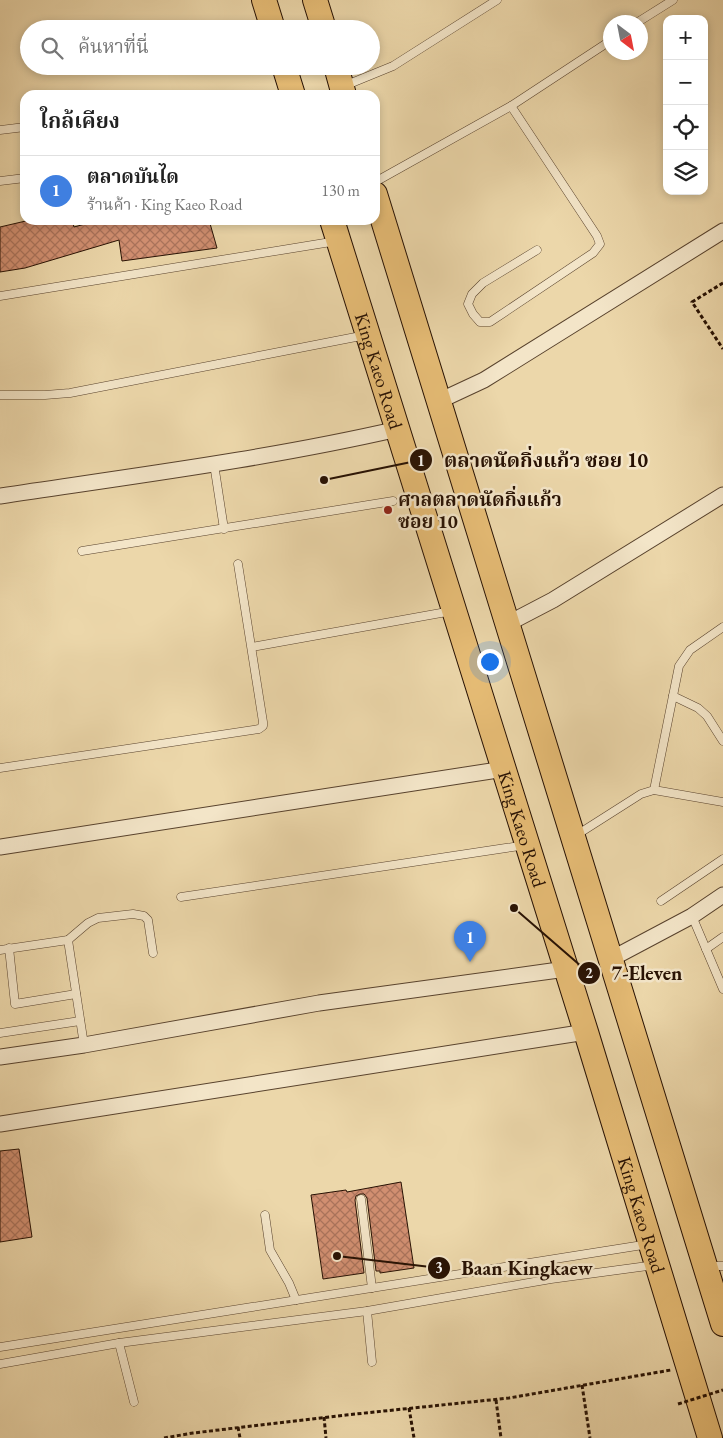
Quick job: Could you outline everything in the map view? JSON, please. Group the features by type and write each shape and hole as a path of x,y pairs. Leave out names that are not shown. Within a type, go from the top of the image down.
{"main road":[{"path":"264,0 270,20"},
{"path":"315,0 321,20"},
{"path":"286,75 289,90"},
{"path":"380,210 611,959 714,1266 723,1324"},
{"name":"King Kaeo Road","path":"336,230 586,1032 710,1438"}],"street":[{"path":"439,401 484,380 723,231"},
{"path":"0,496 214,464 354,439 398,429"},
{"path":"508,624 553,600 723,495"},
{"path":"0,847 504,769"},
{"path":"611,959 692,916 723,895"},
{"path":"0,1057 84,1045 320,1003 566,969"},
{"path":"0,1124 586,1032"}],"lane":[{"path":"380,70 393,66 497,0"},
{"path":"648,16 673,0"},
{"path":"380,179 511,106 603,45"},
{"path":"341,83 365,75"},
{"path":"511,106 597,236 600,244 593,253 490,322 480,322 468,304 472,294 483,283 537,250"},
{"path":"0,130 20,128"},
{"path":"0,182 20,179"},
{"path":"0,296 336,230"},
{"path":"0,394 45,395 70,393 368,335"},
{"path":"214,464 224,529"},
{"path":"82,551 393,501"},
{"path":"0,768 259,729 263,726 238,564"},
{"path":"252,647 454,610"},
{"path":"654,790 679,666 690,650 723,627"},
{"path":"673,696 698,708 707,716 723,742"},
{"path":"573,837 641,794 654,790 723,802"},
{"path":"181,897 528,845"},
{"path":"661,902 723,859"},
{"path":"0,950 68,940 88,923 98,918 133,914 144,916 148,920 153,953"},
{"path":"692,916 723,989"},
{"path":"706,948 723,937"},
{"path":"68,940 84,1045"},
{"path":"9,948 14,1004 76,994"},
{"path":"0,1033 80,1022"},
{"path":"360,1199 372,1288"},
{"path":"265,1215 270,1250 290,1283 296,1300"},
{"path":"0,1348 372,1288 654,1254"},
{"path":"0,1364 119,1343 366,1311 551,1279 654,1254"},
{"path":"366,1311 372,1362"},
{"path":"119,1343 134,1402"}],"path":[{"path":"723,283 692,302 723,349"},
{"path":"164,1438 324,1417 496,1400 689,1366"},
{"path":"582,1386 590,1438"},
{"path":"678,1404 723,1390"},
{"path":"496,1400 501,1438"},
{"path":"409,1408 414,1438"},
{"path":"324,1417 326,1438"},
{"path":"238,1427 240,1438"}],"building":[{"path":"20,222 20,225 73,225 74,227 81,225 210,225 217,248 122,261 119,240 25,268 0,272 0,227"},
{"path":"19,1149 32,1237 0,1242 0,1151"},
{"path":"401,1182 414,1268 380,1273 380,1271 376,1271 367,1198 364,1194 360,1194 356,1196 355,1200 364,1273 323,1279 311,1195 346,1190 347,1192"}],"place":[{"name":"ตลาดนัดกิ่งแก้ว ซอย 10","path":"324,480"},
{"name":"ศาลตลาดนัดกิ่งแก้ว ซอย 10","path":"388,510"},
{"name":"7-Eleven","path":"514,908"},
{"name":"ตลาดบันได","path":"470,962"},
{"name":"Baan Kingkaew","path":"337,1256"}]}
